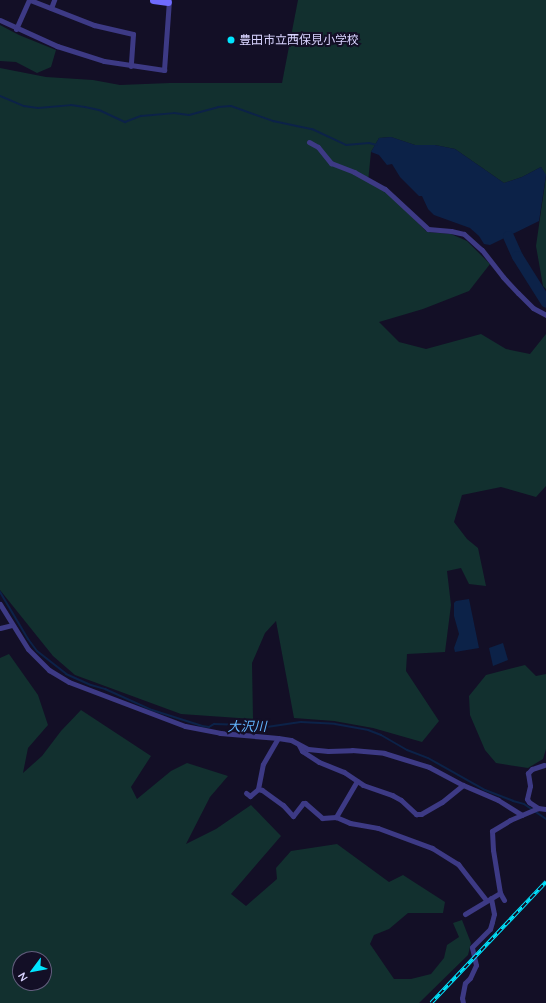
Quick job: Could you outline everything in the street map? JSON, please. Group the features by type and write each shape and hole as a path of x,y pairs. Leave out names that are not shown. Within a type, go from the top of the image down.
{"street":[{"path":"16,29 30,0 94,25 133,34 131,66"},
{"path":"51,8 54,0"},
{"path":"0,20 16,29 56,46 104,61 164,70 169,1 153,0"},
{"path":"309,142 318,147 331,163 354,172 384,189 428,229 464,234 482,250 518,294 533,308 546,316"},
{"path":"0,604 28,649 40,662 68,682 185,726 220,733 291,740 308,749 328,752 352,750 384,753 429,767 463,785 498,800 525,814"},
{"path":"0,628 12,625"},
{"path":"246,793 252,795 258,789 263,764 278,738"},
{"path":"291,740 300,745 302,751 319,762 344,772 368,788 392,795 401,800 416,814 421,814 442,802 463,785"},
{"path":"544,765 532,769 528,773 530,786 528,801 538,808 546,809"},
{"path":"336,817 357,782"},
{"path":"258,789 283,805 293,816 302,803 305,803 322,818 336,817 350,823 378,828 432,848 458,864 489,899 494,914 490,929 472,947 476,965 470,978 465,983 462,998 463,1003"},
{"path":"504,900 500,893 493,850 492,831 510,820 538,808"},
{"path":"465,914 500,893"}],"green space":[{"path":"298,0 546,0 546,176 541,167 522,177 504,183 455,149 435,145 415,145 391,137 379,138 371,152 368,182 384,189 427,232 451,234 467,241 490,264 469,291 423,309 379,322 399,342 426,349 481,334 506,349 530,354 546,334 546,486 536,497 501,487 462,495 454,522 467,539 478,548 486,586 469,584 461,568 447,571 451,605 445,652 407,654 406,671 439,721 422,742 373,728 334,721 294,718 276,621 265,633 252,663 253,719 181,714 75,675 53,656 0,590 0,68 46,77 93,80 120,85 170,83 282,83"},
{"path":"0,25 19,35 56,50 51,67 37,73 16,62 0,61"},
{"path":"546,176 546,289 543,286 536,246"},
{"path":"9,654 38,695 48,725 28,748 23,773 42,756 61,731 81,710 151,756 131,787 137,799 171,771 187,763 228,776 210,797 186,844 216,829 251,805 281,836 231,894 246,906 277,879 276,868 291,851 337,844 389,882 403,875 445,902 443,913 408,913 389,929 374,935 370,944 394,979 411,979 431,974 444,958 447,945 459,937 453,923 462,920 471,943 468,955 419,1003 0,1003 0,658"},
{"path":"525,665 536,676 546,674 546,749 543,759 528,768 496,763 485,750 470,715 469,696 486,675"}],"water":[{"path":"391,137 415,145 435,145 455,149 504,183 522,177 541,167 546,175 539,221 490,245 484,244 479,236 470,228 434,215 428,209 422,196 419,196 400,177 392,164 387,165 379,155 371,152 379,138"},
{"path":"469,599 479,648 455,652 454,648 459,634 454,616 454,603 456,601"},
{"path":"503,643 508,660 493,666 489,648"}],"waterway":[{"path":"0,96 24,106 38,108 71,105 85,107 99,110 125,122 141,116 174,113 189,115 218,107 231,106 273,121 312,129 346,145 369,143 377,145"},
{"path":"508,236 517,256 546,302"},
{"name":"大沢川","path":"0,592 28,639 37,651 66,674 91,685 105,689 152,710 202,726 209,727 214,724 246,725 252,728 260,728 301,722 335,724 368,730 381,735 407,750 428,758 485,790 524,804 546,819"}],"railway":[{"path":"431,1003 546,882"}],"place":[{"name":"豊田市立西保見小学校","path":"231,40"}]}
